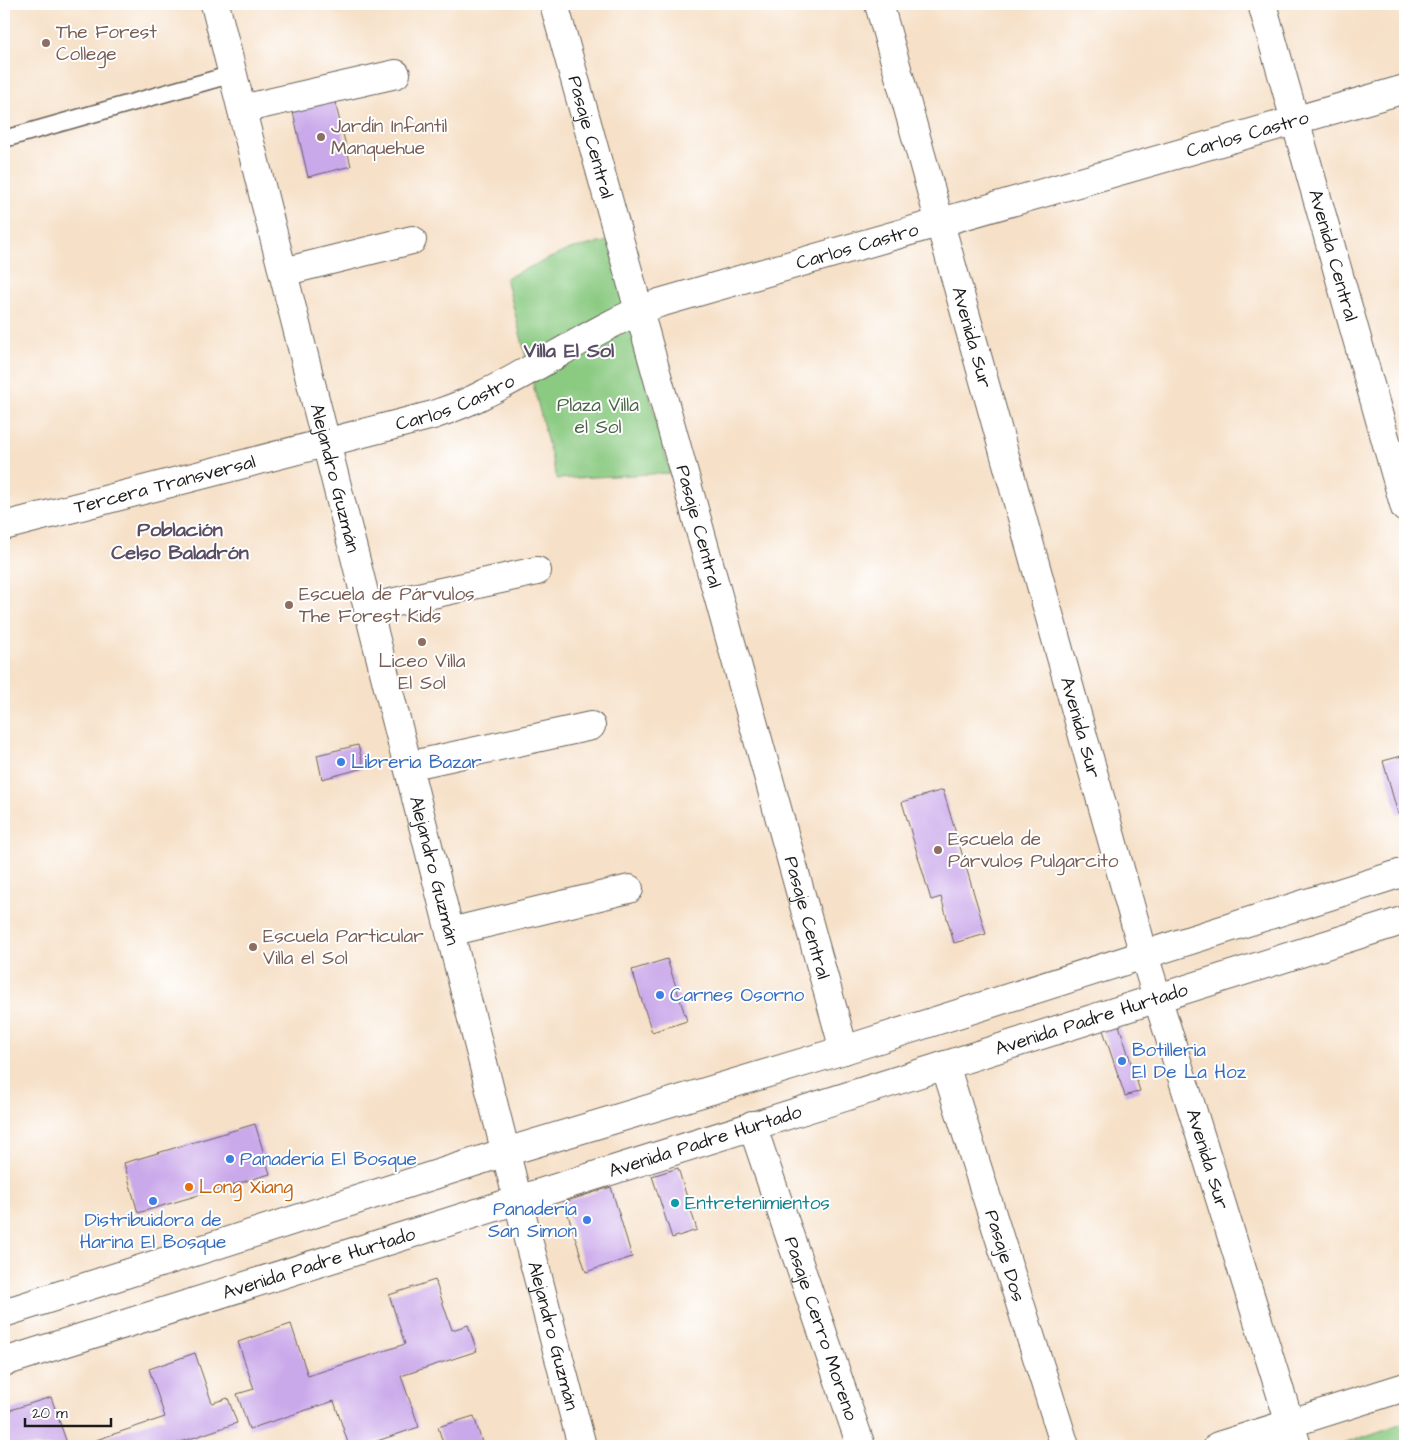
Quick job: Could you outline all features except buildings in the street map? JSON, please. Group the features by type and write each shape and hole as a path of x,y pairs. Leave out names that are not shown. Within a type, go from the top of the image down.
{"street":[{"name":"Alejandro Guzmán","path":"215,4 518,1201 582,1446"},
{"name":"Pasaje Central","path":"554,4 844,1050"},
{"name":"Avenida Sur","path":"879,4 1144,955 1293,1435"},
{"name":"Avenida Central","path":"1262,4 1405,508"},
{"path":"242,110 396,74"},
{"name":"Carlos Castro","path":"326,442 404,424 461,405 487,393 604,327 640,310 679,297 1405,89"},
{"path":"283,272 412,240"},
{"name":"Tercera Transversal","path":"4,526 326,442"},
{"path":"368,608 537,571"},
{"path":"408,766 591,726"},
{"path":"4,1313 506,1152 844,1050 1405,872"},
{"path":"450,932 629,889"},
{"name":"Avenida Padre Hurtado","path":"4,1362 1405,920"},
{"name":"Pasaje Dos","path":"945,1065 1065,1446"},
{"name":"Pasaje Cerro Moreno","path":"752,1125 861,1446"},
{"path":"1218,1446 1293,1435 1405,1388"}],"lane":[{"path":"4,139 232,74"}],"green space":[{"name":"Plaza Villa el Sol","path":"609,241 670,473 557,479 506,278 570,249"},
{"path":"1405,1422 1405,1446 1341,1446 1341,1445"}],"place":[{"name":"The Forest College","path":"46,43"},
{"name":"Jardín Infantil Manquehue","path":"321,137"},
{"name":"Escuela de Párvulos The Forest Kids","path":"289,605"},
{"name":"Liceo Villa El Sol","path":"422,642"},
{"name":"Libreria Bazar","path":"341,762"},
{"name":"Escuela de Párvulos Pulgarcito","path":"938,850"},
{"name":"Escuela Particular Villa el Sol","path":"253,947"},
{"name":"Carnes Osorno","path":"660,995"},
{"name":"Botilleria El De La Hoz","path":"1122,1061"},
{"name":"Panadería El Bosque","path":"230,1159"},
{"name":"Long Xiang","path":"189,1187"},
{"name":"Distribuidora de Harina El Bosque","path":"153,1201"},
{"name":"Entretenimientos","path":"675,1203"},
{"name":"Panadería San Simon","path":"587,1220"}],"district":[{"name":"Villa El Sol","path":"569,351"},
{"name":"Población Celso Baladrón","path":"180,542"}]}
